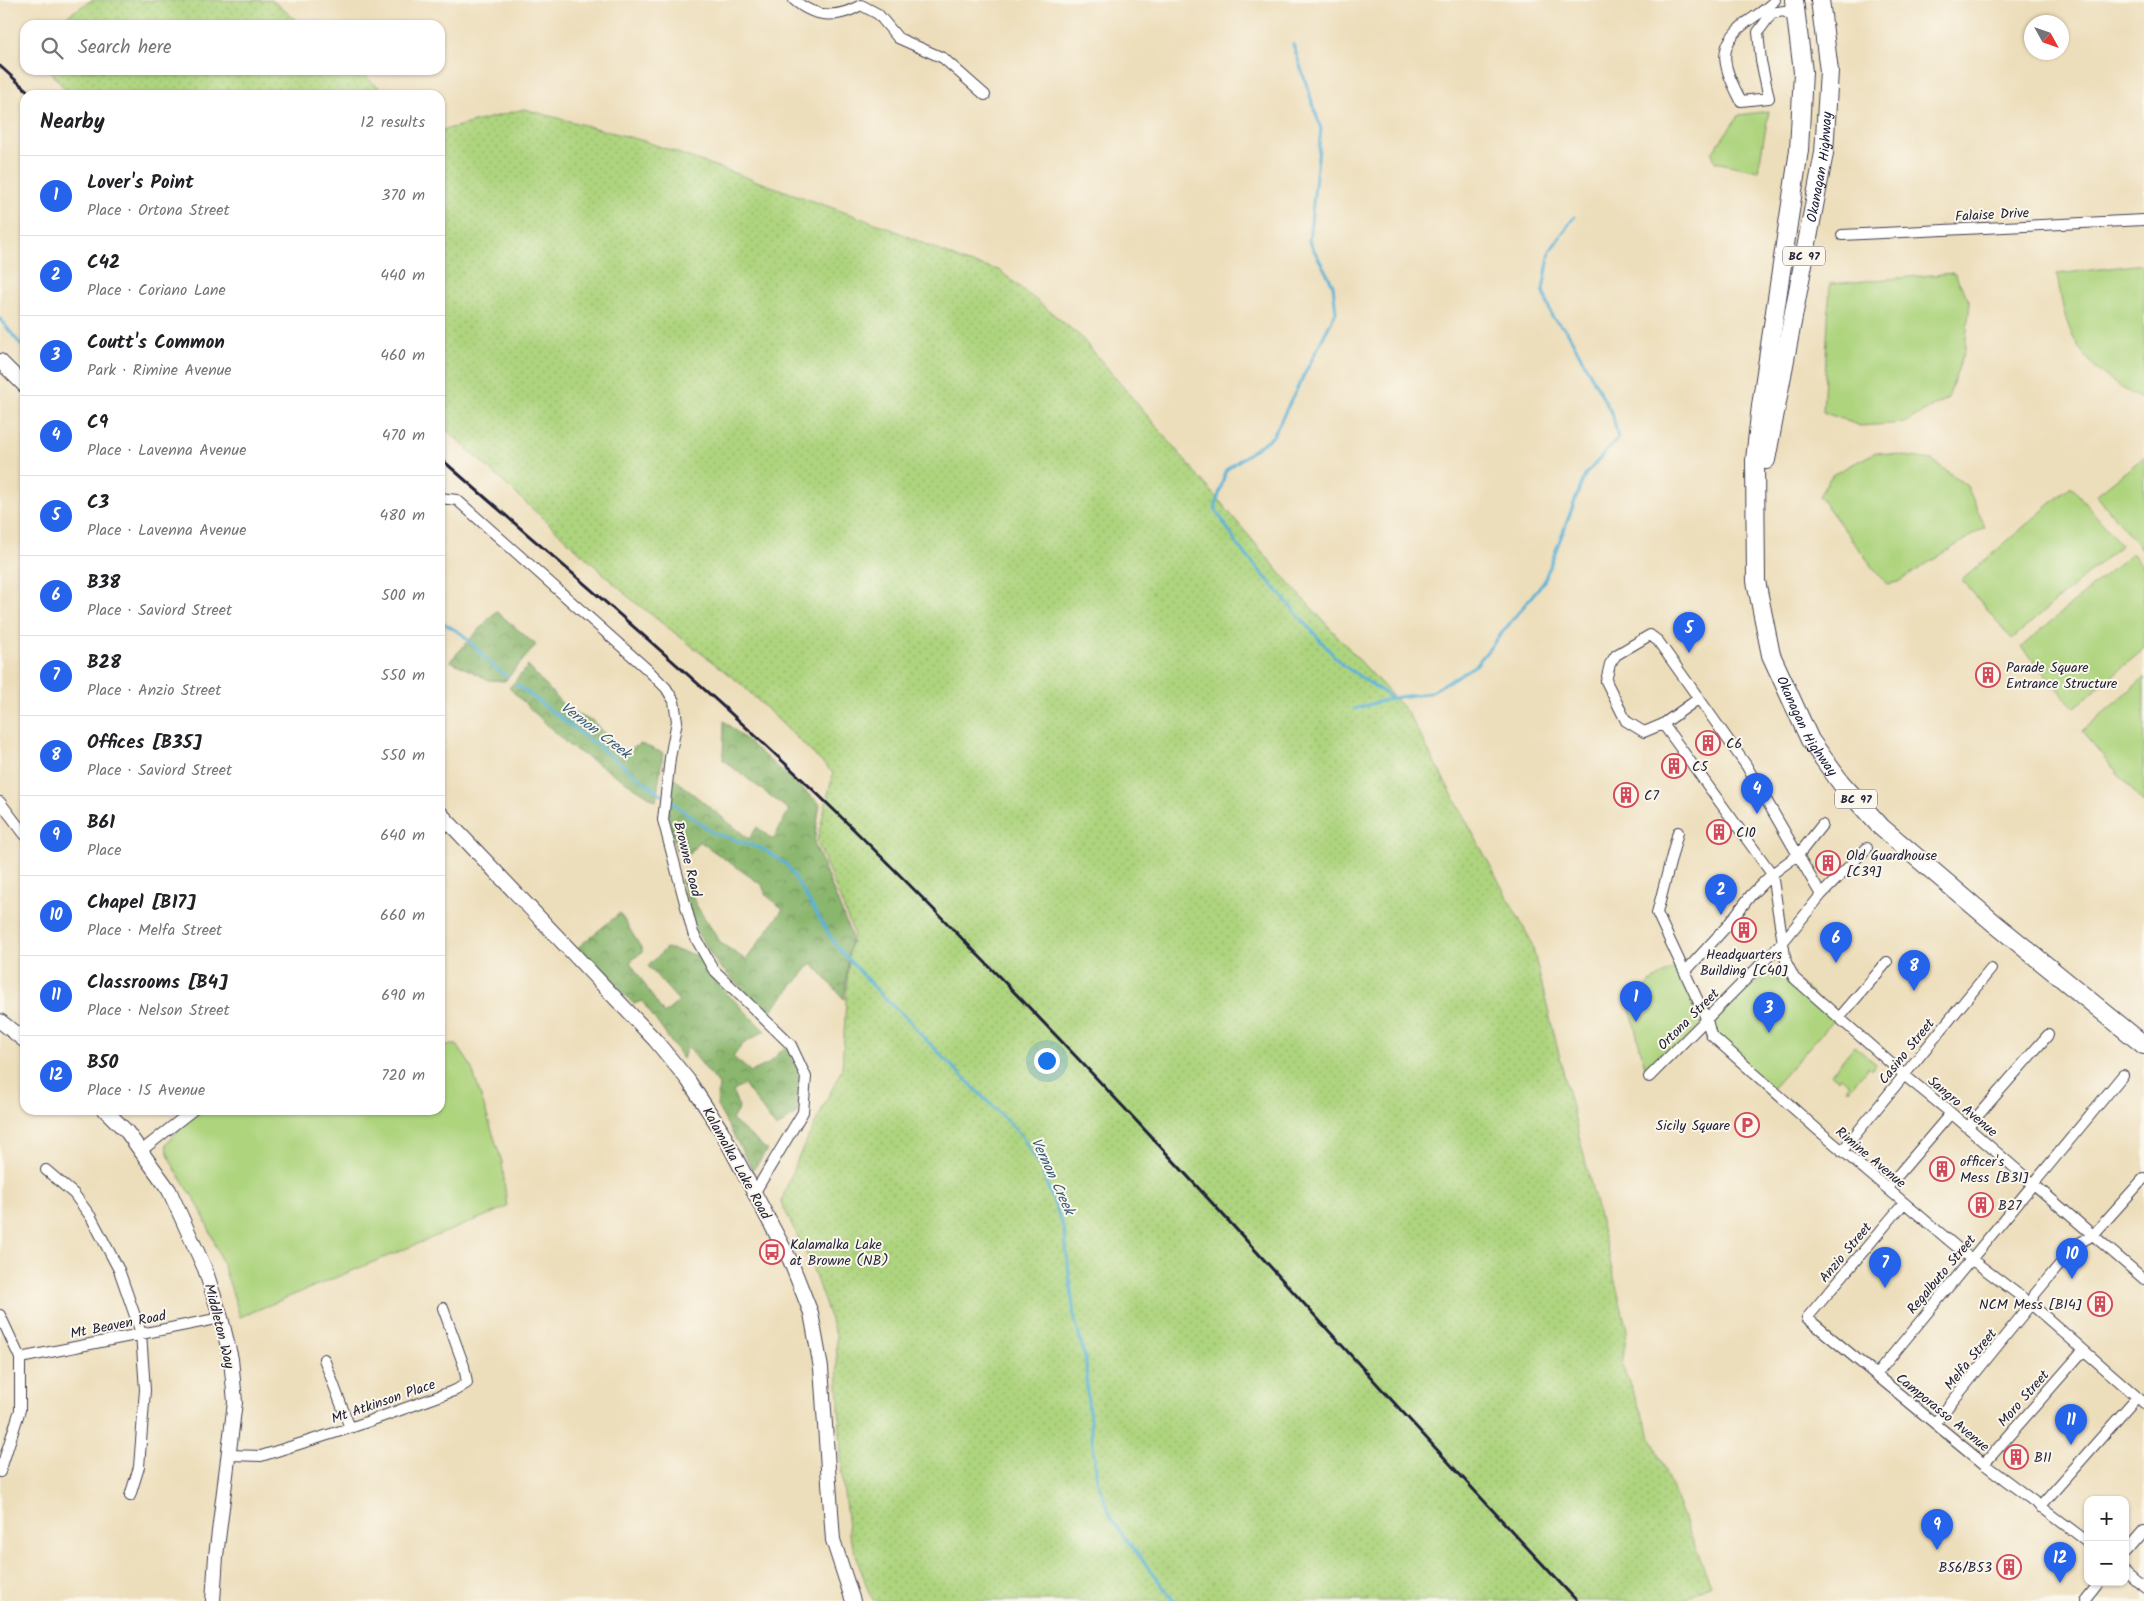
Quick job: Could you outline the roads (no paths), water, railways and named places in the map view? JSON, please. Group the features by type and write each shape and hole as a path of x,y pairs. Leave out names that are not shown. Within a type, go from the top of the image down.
{"highway":[{"name":"Okanagan Highway","path":"1794,0 1803,72 1799,150 1761,406 1755,460 1756,581 1771,655 1810,740 1841,783 1881,827 1994,923 2144,1045"},
{"name":"Okanagan Highway","path":"1755,509 1824,153 1829,71 1820,0"}],"main road":[{"path":"0,361 20,381"},
{"name":"Kalamalka Lake Road","path":"445,818 661,1046 688,1080 721,1130 755,1192 790,1260 811,1313 821,1368 833,1540 849,1594 853,1601"},
{"path":"2,1027 20,1038"},
{"name":"Middleton Way","path":"110,1115 127,1132 169,1190 205,1269 221,1318 230,1358 235,1402 230,1455 216,1556 213,1601"}],"street":[{"path":"794,0 800,6 822,16 850,12 862,6 878,14 898,38 943,58 985,94"},
{"path":"1775,0 1731,35 1725,56 1726,66 1741,101 1769,98 1761,61 1758,32 1772,13 1784,11 1797,18"},
{"name":"Falaise Drive","path":"1842,235 2144,220"},
{"name":"Browne Road","path":"445,499 457,500 648,670 666,688 674,701 677,721 670,758 664,820 692,933 712,969 791,1045 806,1077 803,1112 755,1192"},
{"path":"1698,700 1663,724 1644,732 1626,721 1606,680 1610,664 1616,655 1650,635 1658,641 1698,700 1746,765 1821,895"},
{"path":"1663,724 1772,874"},
{"path":"0,802 20,828"},
{"path":"1685,972 1728,926 1751,895 1772,874 1799,854 1822,825"},
{"name":"Rimine Avenue","path":"1678,832 1657,913 1707,1020 1711,1035 1842,1151 1971,1259 2031,1304 2083,1351"},
{"name":"Ortona Street","path":"1649,1077 1782,943 1821,895 1867,848"},
{"name":"Sangro Avenue","path":"1772,874 1786,962 1794,978 1904,1075 2034,1183 2093,1236 2143,1276"},
{"path":"1839,1018 1887,962"},
{"name":"Casino Street","path":"1842,1151 1991,969"},
{"path":"1968,1127 2048,1035"},
{"name":"Regalbuto Street","path":"1876,1375 2123,1075"},
{"path":"1886,1188 1951,1113"},
{"path":"141,1151 186,1115"},
{"path":"46,1170 74,1194 91,1217 119,1270 141,1333 145,1390 139,1467 130,1496"},
{"name":"Melfa Street","path":"1935,1423 2031,1304 2035,1294 2076,1245 2093,1236 2144,1178"},
{"name":"Anzio Street","path":"1806,1318 1904,1203"},
{"name":"Mt Atkinson Place","path":"230,1455 261,1456 350,1428 456,1390 467,1383 464,1366 442,1308"},
{"path":"0,1315 20,1358 20,1410 0,1472"},
{"name":"Mt Beaven Road","path":"20,1358 221,1318"},
{"name":"Camporasso Avenue","path":"1806,1318 1984,1464 2087,1541"},
{"path":"2040,1507 2140,1400 2083,1351"},
{"name":"Moro Street","path":"1984,1464 2083,1351"},
{"path":"324,1359 350,1428"},
{"path":"2129,1548 2144,1530"},
{"path":"2129,1574 2144,1586"},
{"path":"2084,1601 2097,1586"}],"waterway":[{"path":"1293,44 1321,129 1309,241 1333,285 1336,312 1273,436 1226,470 1215,508 1238,546 1341,664 1392,698"},
{"path":"1354,709 1392,698 1429,693 1476,665 1544,581 1585,475 1618,438 1613,416 1567,331 1552,317 1543,290 1550,251 1574,217"},
{"name":"Vernon Creek","path":"0,319 20,344"},
{"name":"Vernon Creek","path":"445,624 462,634 491,664 506,676"},
{"name":"Vernon Creek","path":"516,684 662,795"},
{"name":"Vernon Creek","path":"672,802 713,833 763,849 787,865 837,947 887,1001 909,1020 916,1030 1022,1136 1042,1172 1064,1229 1074,1316 1086,1362 1087,1393 1097,1480 1113,1522 1174,1601"}],"railway":[{"path":"0,66 26,90"},
{"path":"445,462 737,719 905,880 1129,1113 1577,1601"}],"place":[{"name":"C3","path":"1689,653"},
{"name":"Parade Square Entrance Structure","path":"1988,675"},
{"name":"C6","path":"1708,743"},
{"name":"C5","path":"1674,766"},
{"name":"C7","path":"1626,795"},
{"name":"C9","path":"1757,814"},
{"name":"C10","path":"1719,832"},
{"name":"Old Guardhouse [C39]","path":"1828,863"},
{"name":"C42","path":"1721,915"},
{"name":"Headquarters Building [C40]","path":"1744,930"},
{"name":"B38","path":"1836,963"},
{"name":"Offices [B35]","path":"1914,991"},
{"name":"Lover's Point","path":"1636,1022"},
{"name":"Coutt's Common","path":"1769,1033"},
{"name":"Sicily Square","path":"1747,1125"},
{"name":"officer's Mess [B31]","path":"1942,1169"},
{"name":"B27","path":"1981,1205"},
{"name":"Kalamalka Lake at Browne (NB)","path":"772,1252"},
{"name":"Chapel [B17]","path":"2072,1279"},
{"name":"B28","path":"1885,1288"},
{"name":"NCM Mess [B14]","path":"2100,1304"},
{"name":"Classrooms [B4]","path":"2071,1445"},
{"name":"B11","path":"2016,1457"},
{"name":"B61","path":"1937,1550"},
{"name":"B56/B53","path":"2009,1567"},
{"name":"B50","path":"2060,1583"}]}
